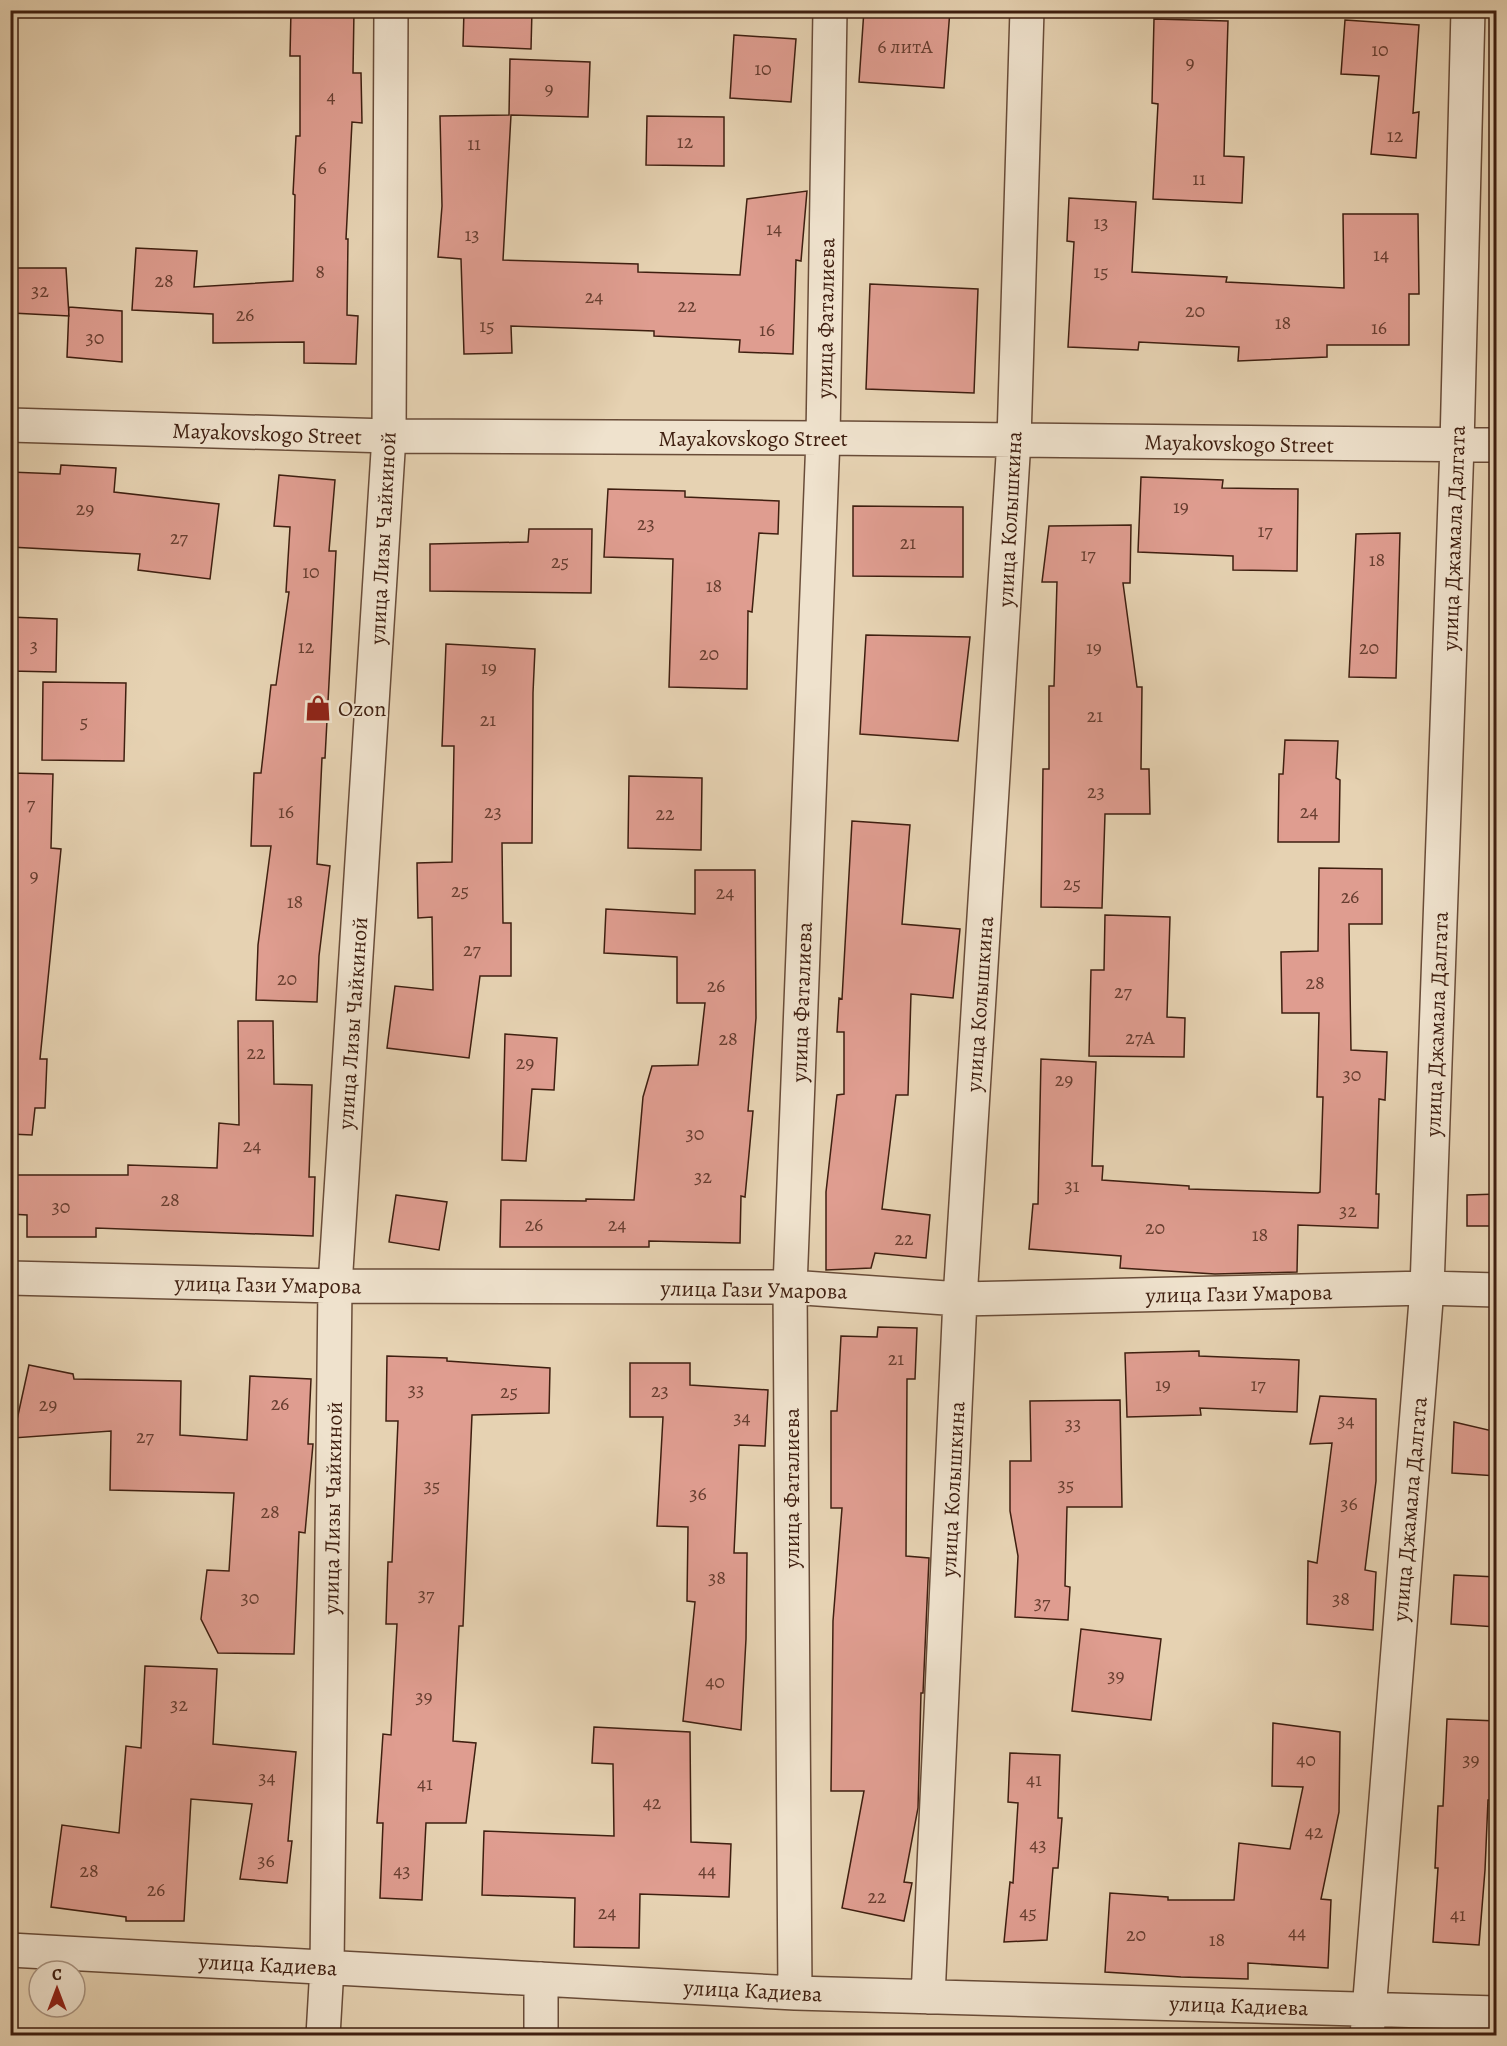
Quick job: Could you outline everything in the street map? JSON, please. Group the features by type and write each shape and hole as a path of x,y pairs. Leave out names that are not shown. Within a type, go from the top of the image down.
{"street":[{"name":"улица Лизы Чайкиной","path":"323,2036 327,1966 335,1286 389,436 391,10"},
{"name":"улица Фаталиева","path":"795,1994 790,1287 823,438 830,10"},
{"name":"улица Колышкина","path":"928,1997 960,1299 1014,440 1027,10"},
{"name":"улица Джамала Далгата","path":"1367,2022 1427,1288 1457,445 1468,10"},
{"name":"Mayakovskogo Street","path":"10,425 389,436 1497,445"},
{"name":"улица Гази Умарова","path":"10,1278 335,1286 790,1287 960,1299 1427,1288 1497,1290"},
{"name":"улица Кадиева","path":"10,1950 795,1994 928,1997 1367,2022 1497,2013"},
{"path":"541,1979 541,2036"}],"building":[{"path":"291,10 354,10 353,73 361,73 362,123 352,122 346,239 348,239 347,315 358,316 356,364 304,363 304,342 213,343 213,314 132,310 136,248 197,251 194,287 293,281 295,195 293,194 296,136 300,136 300,56 290,56"},
{"path":"464,10 532,10 531,49 463,46"},
{"path":"864,10 950,10 944,88 859,82"},
{"path":"1154,19 1228,21 1224,156 1244,157 1242,203 1153,199 1158,104 1152,103"},
{"path":"1345,20 1419,25 1413,113 1419,112 1416,158 1371,154 1379,76 1341,74"},
{"path":"734,35 796,39 791,102 730,98"},
{"path":"510,59 590,62 588,117 511,115 503,260 638,264 638,272 740,275 747,199 807,191 801,261 796,260 793,354 739,352 740,340 654,336 654,331 511,326 512,353 464,354 461,259 438,257 442,206 440,116 509,115"},
{"path":"647,116 724,117 724,166 646,165"},
{"path":"1069,198 1136,202 1132,272 1227,277 1226,282 1344,288 1343,214 1418,214 1419,294 1409,294 1409,345 1327,345 1327,357 1238,361 1239,347 1139,342 1138,350 1068,347 1074,242 1067,241"},
{"path":"15,268 66,268 69,316 12,313"},
{"path":"870,284 978,289 974,393 866,389"},
{"path":"69,307 122,311 122,362 67,357"},
{"path":"61,465 116,468 114,492 219,504 210,579 138,570 140,554 10,547 10,472 60,474"},
{"path":"279,475 335,480 329,551 336,551 317,864 330,866 319,956 317,1002 256,1000 258,945 271,846 251,846 254,773 261,773 271,685 276,685 289,592 286,592 290,527 274,526"},
{"path":"1141,477 1223,480 1222,488 1298,489 1297,571 1233,570 1233,556 1138,552"},
{"path":"608,489 685,491 685,497 779,501 778,534 759,533 752,612 748,611 747,689 669,687 673,559 604,557"},
{"path":"853,506 963,507 963,577 853,576"},
{"path":"1131,525 1130,583 1123,583 1137,687 1142,687 1141,769 1149,769 1150,814 1105,814 1102,908 1041,907 1043,769 1049,769 1049,686 1054,686 1057,582 1042,582 1049,526"},
{"path":"529,529 592,529 591,593 430,591 430,544 528,542"},
{"path":"1400,533 1396,678 1349,677 1356,534"},
{"path":"10,617 57,619 56,672 10,671"},
{"path":"866,635 970,637 958,741 860,734"},
{"path":"446,644 535,649 532,843 502,843 503,923 511,923 511,976 480,976 469,1058 387,1048 395,986 433,990 432,917 418,918 417,863 452,862 454,746 442,746"},
{"path":"43,682 126,683 124,761 42,760"},
{"path":"1285,740 1338,741 1336,778 1340,780 1339,842 1278,842 1279,774 1283,774"},
{"path":"10,773 53,774 51,848 61,849 40,1059 47,1059 45,1108 35,1108 32,1135 10,1134"},
{"path":"629,776 702,778 701,850 628,848"},
{"path":"852,821 910,825 902,924 960,929 953,998 911,994 908,1095 896,1095 882,1209 930,1215 926,1258 875,1253 871,1268 826,1270 826,1192 837,1095 844,1094 844,1032 837,1032 839,998 842,999"},
{"path":"1319,868 1382,869 1382,924 1349,924 1351,1050 1387,1052 1385,1100 1379,1099 1376,1194 1379,1194 1378,1228 1298,1225 1297,1272 1215,1274 1120,1268 1121,1256 1029,1249 1033,1204 1038,1204 1041,1059 1096,1062 1092,1166 1103,1166 1102,1180 1189,1186 1189,1189 1320,1192 1323,1097 1317,1097 1319,1013 1282,1013 1281,952 1318,951"},
{"path":"695,870 755,870 756,1018 748,1111 753,1111 745,1197 741,1196 740,1243 649,1241 649,1247 500,1247 501,1200 634,1200 643,1097 652,1066 698,1065 705,1003 677,1003 677,957 604,953 606,909 695,914"},
{"path":"1105,915 1170,917 1167,1017 1185,1018 1184,1057 1089,1056 1091,970 1104,970"},
{"path":"238,1021 273,1021 274,1084 312,1085 309,1177 315,1177 313,1236 96,1228 96,1237 27,1237 27,1215 10,1214 10,1175 128,1175 128,1165 217,1168 219,1123 239,1125"},
{"path":"505,1034 557,1038 554,1090 532,1089 526,1161 502,1160"},
{"path":"1497,1194 1497,1226 1467,1226 1467,1195"},
{"path":"396,1195 447,1202 439,1250 389,1242"},
{"path":"878,1327 917,1328 915,1379 907,1379 906,1556 929,1558 923,1693 921,1693 918,1808 904,1882 912,1883 904,1921 842,1908 864,1791 831,1791 833,1621 842,1508 831,1508 831,1411 837,1411 841,1336 877,1337"},
{"path":"1199,1351 1199,1356 1299,1360 1297,1412 1200,1408 1201,1415 1127,1417 1125,1353"},
{"path":"387,1356 447,1358 447,1361 550,1368 549,1413 472,1415 463,1626 459,1626 453,1741 476,1743 466,1823 426,1823 422,1900 380,1898 383,1823 377,1823 383,1734 391,1735 397,1624 386,1624 388,1562 392,1562 398,1421 386,1421"},
{"path":"630,1363 690,1363 690,1385 768,1390 765,1446 739,1445 734,1553 747,1553 746,1639 741,1730 683,1721 695,1602 687,1601 688,1527 657,1526 663,1417 630,1417"},
{"path":"29,1365 73,1374 74,1379 181,1381 180,1435 247,1440 250,1376 311,1379 308,1444 313,1444 305,1533 299,1532 294,1654 218,1653 201,1619 207,1570 229,1571 234,1493 110,1490 111,1431 13,1438"},
{"path":"1320,1396 1376,1399 1376,1481 1365,1570 1376,1572 1373,1630 1307,1624 1308,1561 1317,1563 1332,1443 1310,1444"},
{"path":"1120,1400 1122,1507 1067,1507 1065,1586 1070,1587 1068,1620 1015,1617 1018,1556 1010,1511 1010,1461 1031,1461 1030,1401"},
{"path":"1454,1422 1497,1432 1497,1476 1452,1473"},
{"path":"1454,1575 1497,1577 1497,1627 1451,1624"},
{"path":"1081,1629 1161,1639 1151,1720 1072,1711"},
{"path":"145,1666 217,1669 213,1744 296,1752 288,1841 292,1841 287,1883 240,1879 252,1804 191,1799 184,1921 126,1921 126,1917 51,1907 62,1825 119,1833 126,1746 141,1748"},
{"path":"1447,1719 1497,1721 1497,1800 1488,1800 1479,1945 1433,1942 1438,1868 1435,1868 1438,1806 1443,1806"},
{"path":"1273,1723 1340,1732 1339,1812 1321,1899 1331,1900 1328,1968 1248,1963 1248,1979 1105,1972 1110,1893 1168,1897 1168,1900 1234,1900 1239,1843 1290,1849 1303,1787 1272,1786"},
{"path":"594,1727 690,1732 691,1842 731,1844 729,1897 640,1894 639,1948 574,1947 575,1898 482,1895 484,1831 614,1836 613,1764 592,1763"},
{"path":"1010,1753 1060,1755 1058,1818 1062,1818 1058,1868 1053,1868 1047,1940 1004,1942 1010,1882 1013,1883 1018,1803 1008,1802"}],"place":[{"name":"Ozon","path":"318,708"}]}
